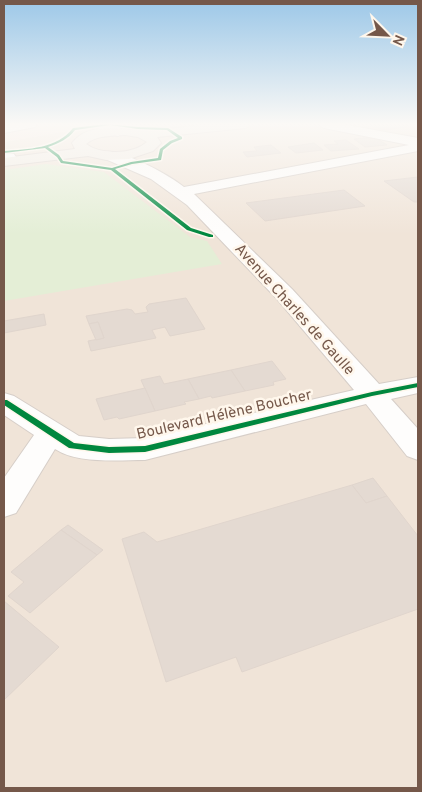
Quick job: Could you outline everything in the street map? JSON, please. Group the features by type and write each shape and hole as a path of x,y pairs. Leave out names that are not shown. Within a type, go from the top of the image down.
{"street":[{"name":"Avenue Charles de Gaulle","path":"125,161 162,179 181,192 262,269 418,449"},
{"name":"Avenue Charles de Gaulle","path":"155,161 162,179"},
{"path":"181,192 344,161"},
{"name":"Boulevard Hélène Boucher","path":"4,402 72,446 109,450 145,449 372,394 418,385"},
{"path":"4,504 50,433"}],"shaded area":[{"path":"4,161 418,161 418,788 4,788"}],"green space":[{"path":"46,164 104,172 190,237 207,241 222,264 4,301 4,170"}],"building":[{"path":"418,177 418,202 414,202 384,181"},
{"path":"344,190 365,206 265,221 246,203"},
{"path":"186,298 205,329 170,336 165,327 152,330 156,338 91,351 88,341 104,338 98,322 89,324 86,316 127,309 132,310 135,314 148,312 146,307 149,304"},
{"path":"44,314 46,325 4,333 4,321"},
{"path":"98,322 104,338 96,340 89,324"},
{"path":"272,361 286,379 273,382 274,385 245,391 231,370"},
{"path":"231,370 245,391 199,399 188,379"},
{"path":"160,376 164,384 188,379 199,399 155,411 141,380"},
{"path":"145,388 155,411 119,419 117,417 104,420 96,399"},
{"path":"373,478 387,496 366,503 352,485"},
{"path":"352,485 366,503 387,496 418,536 418,609 242,672 236,657 166,682 122,539 144,532 157,542"},
{"path":"68,525 103,550 97,555 61,530"},
{"path":"61,530 97,555 30,613 8,596 24,582 11,572"},
{"path":"4,601 59,647 4,700"}],"cycle path":[{"path":"61,161 112,169 146,161"},
{"path":"112,169 189,229 211,236"},
{"path":"4,402 72,446 109,450 145,449 372,394 418,385"}]}
